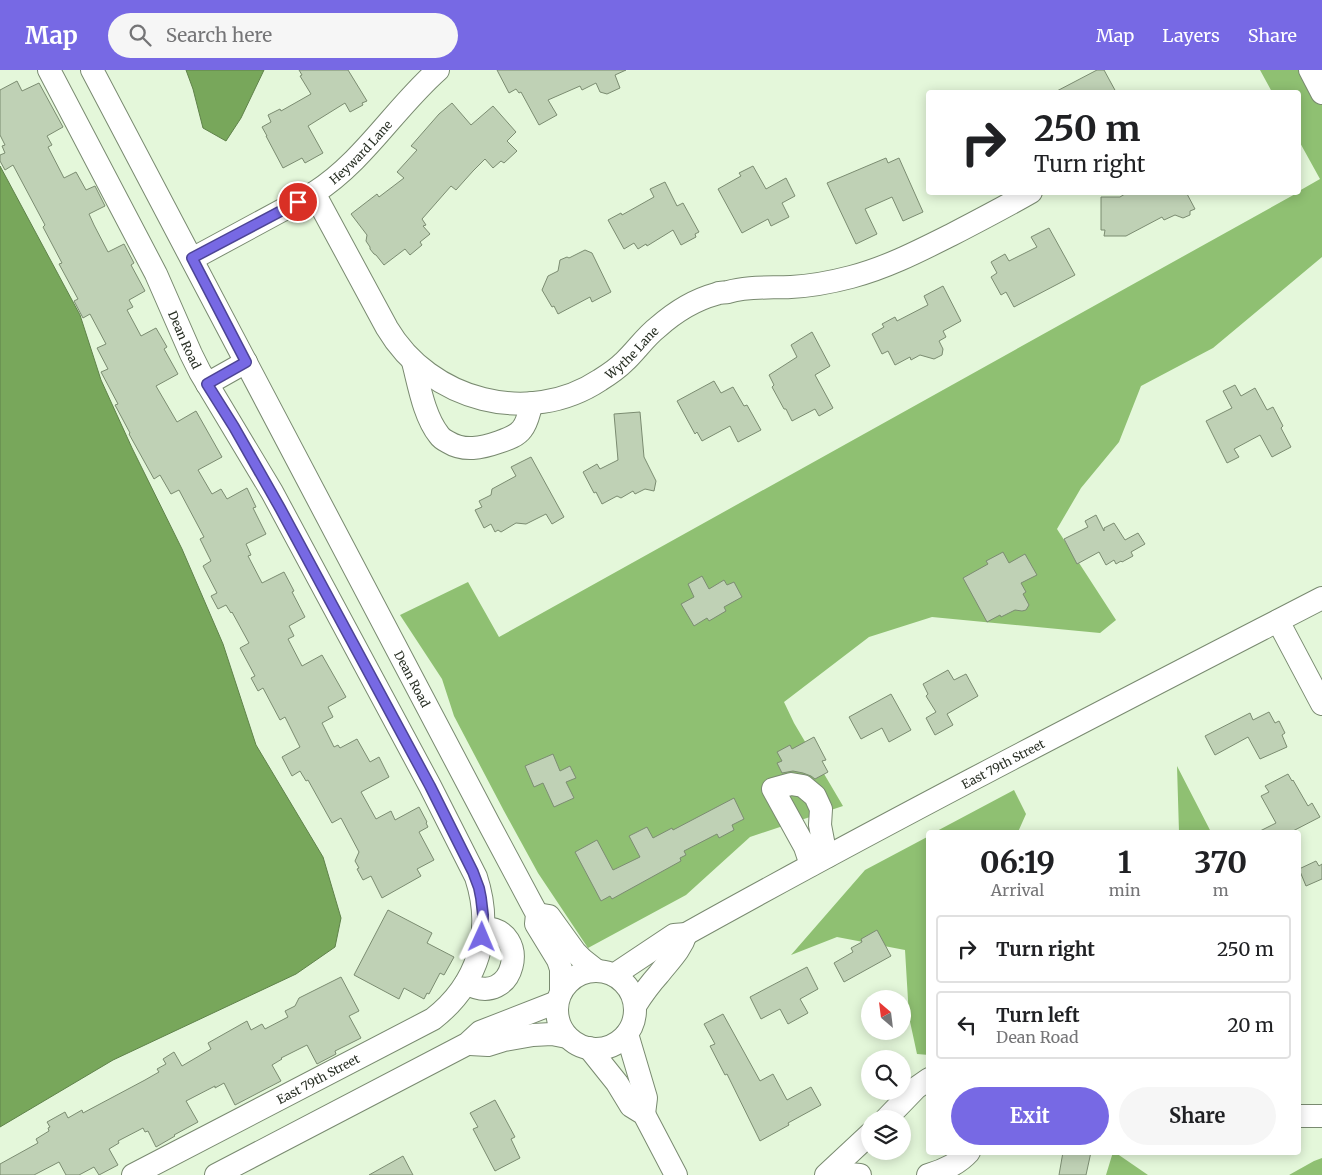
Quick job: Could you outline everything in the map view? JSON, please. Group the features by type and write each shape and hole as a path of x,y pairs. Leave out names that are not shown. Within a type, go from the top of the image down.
{"street":[{"name":"Dean Road","path":"49,70 156,274 191,354 276,500 430,786 476,877 481,898 483,928 482,944 478,956"},
{"name":"Dean Road","path":"92,70 537,914 536,924 555,955 561,969 559,997"},
{"name":"Heyward Lane","path":"192,258 326,186 366,150 422,84 438,70"},
{"path":"1310,70 1322,93"},
{"name":"Wythe Lane","path":"314,193 387,328 398,345 413,362 437,381 468,396 498,403 517,404 532,404 565,397 600,381 624,363 657,327 698,300 731,290 794,287 850,277 872,270 911,256 1025,195"},
{"path":"207,384 246,362"},
{"path":"413,362 431,422 440,436 456,447 470,449 485,447 516,434 524,428 532,404"},
{"name":"East 79th Street","path":"605,973 674,934 686,934 819,860 1322,598"},
{"path":"1278,621 1322,704"},
{"name":"Dean Road","path":"537,914 549,916 575,952 583,960 605,973"},
{"path":"466,983 473,987 493,988 501,984 509,975 514,964 511,946 506,939 495,930 483,928"},
{"path":"635,1006 675,955 683,943 686,934"},
{"name":"East 79th Street","path":"133,1175 433,1019 450,1004 466,983 478,956"},
{"path":"216,1175 466,1044 480,1032 559,997 572,978 588,971 605,973 626,985 635,1006 632,1025 627,1034 614,1044 606,1047 589,1048 577,1044 567,1037 561,1028 558,1019 559,997"},
{"path":"466,1044 488,1045 533,1035 552,1034 567,1037"},
{"path":"627,1034 646,1098 644,1114"},
{"path":"589,1048 617,1083 631,1106 644,1114 676,1175"},
{"path":"895,1110 916,1088 926,1081"},
{"path":"1301,1116 1322,1116"},
{"path":"826,1175 861,1142"},
{"path":"928,1175 952,1166 966,1155"},
{"path":"838,1175 860,1175"}],"shaded area":[{"path":"186,70 264,70 241,118 226,141 203,128"},
{"path":"1260,70 1322,70 1322,257 1213,348 1141,386 1119,442 1081,488 1057,529 1116,620 1100,633 932,617 869,637 784,702 794,723 843,806 750,837 686,895 588,948 538,873 454,716 442,679 400,615 468,582 499,637 1294,195 1301,195 1301,190 1320,179 1301,145 1301,90 1271,90"},
{"path":"0,166 80,315 101,380 182,549 223,644 256,745 323,857 341,918 335,947 296,974 113,1060 0,1127"},
{"path":"1177,766 1210,830 1179,830"},
{"path":"1014,790 1026,814 1019,830 939,830"},
{"path":"926,838 926,1055 917,1054 911,1026 911,990 907,990 905,950 837,937 791,955 865,870"},
{"path":"1112,1155 1119,1155 1148,1175 1106,1175"},
{"path":"1322,1158 1322,1175 1289,1175 1314,1161"}],"building":[{"path":"299,70 348,70 367,101 350,112 345,103 308,126 323,153 305,163 302,158 283,168 262,127 271,122 268,115 280,109 281,111 311,94 300,76 302,75"},
{"path":"497,70 626,70 615,75 620,88 607,94 600,92 596,83 582,90 580,86 548,100 557,115 539,125 521,92 519,93 516,89 509,93"},
{"path":"1097,70 1104,70 1115,90 1059,90"},
{"path":"17,81 22,91 39,83 63,127 47,136 52,145 48,147 64,178 76,172 86,190 95,186 105,206 89,214 94,225 108,252 124,244 134,263 131,265 145,291 129,300 133,307 127,310 141,336 156,328 167,347 164,349 178,374 156,386 177,422 196,411 222,457 198,470 212,494 221,489 227,499 247,488 256,507 253,508 266,534 246,544 251,555 248,556 262,583 284,572 305,617 289,626 294,636 288,639 302,666 322,655 346,697 328,707 333,717 322,723 334,747 338,745 340,748 357,739 370,762 379,757 389,777 361,792 376,819 391,811 395,820 419,807 427,822 428,827 419,832 434,860 417,869 421,876 382,898 371,876 363,880 357,869 359,868 355,861 359,852 341,818 332,823 308,780 306,781 300,771 292,776 282,757 300,747 285,717 280,720 263,688 258,691 251,678 255,676 240,648 249,643 232,612 226,605 218,609 211,596 217,593 203,566 211,561 200,539 204,537 179,490 171,494 160,475 154,479 129,434 115,405 118,404 101,372 108,369 97,348 106,344 90,314 83,318 74,301 78,299 59,264 62,263 43,227 45,225 13,165 5,170 0,161 0,155 5,153 2,146 5,145 0,135 0,90"},
{"path":"452,103 471,125 493,106 516,132 507,141 517,151 504,163 501,161 493,168 485,159 456,190 451,186 422,219 426,225 423,226 430,234 420,242 422,245 410,255 405,249 384,265 370,249 366,241 367,235 351,214 377,194 379,197 404,178 397,172 417,150 411,146 439,114"},
{"path":"886,158 888,163 899,158 923,212 903,221 892,197 865,209 877,234 856,244 827,183"},
{"path":"753,166 766,189 786,178 795,196 782,203 789,217 771,226 768,219 742,233 718,189 741,176 739,173"},
{"path":"665,182 677,206 683,203 699,232 695,234 696,237 681,245 673,230 647,246 646,244 638,249 634,243 624,249 608,220 621,213 622,215 654,197 650,189"},
{"path":"1123,195 1188,195 1195,209 1190,211 1190,215 1183,218 1175,215 1164,220 1162,217 1126,236 1104,236 1105,230 1101,230 1101,197 1120,197"},
{"path":"1049,228 1075,275 1014,307 1006,292 1001,295 991,277 997,273 991,262 1005,254 1009,261 1037,247 1031,237"},
{"path":"585,250 592,253 611,292 592,302 590,297 558,314 542,290 548,276 558,271 560,260"},
{"path":"943,286 961,321 943,331 946,337 939,341 943,349 942,355 934,359 920,355 911,360 910,357 895,365 888,351 882,354 872,334 884,327 882,324 895,317 897,321 928,305 924,296"},
{"path":"812,332 830,366 815,375 833,408 819,416 815,409 792,421 772,387 774,385 769,375 797,357 791,345"},
{"path":"714,381 721,393 733,387 744,406 747,405 761,430 738,442 730,426 702,441 697,432 695,434 677,401"},
{"path":"1235,385 1241,396 1255,388 1267,410 1273,407 1291,447 1272,457 1260,435 1234,449 1239,457 1227,463 1206,421 1232,408 1223,391"},
{"path":"640,412 644,457 656,481 654,491 645,489 635,494 633,491 621,498 617,496 602,504 583,472 597,464 600,469 618,460 614,414"},
{"path":"531,457 564,517 552,524 546,514 526,524 516,523 501,532 498,530 495,532 491,524 484,528 475,510 482,507 479,501 491,495 492,489 516,476 511,467"},
{"path":"1096,515 1104,531 1104,528 1114,523 1125,540 1138,533 1145,544 1131,552 1133,556 1116,564 1114,560 1106,565 1099,552 1077,564 1064,539 1088,527 1085,521"},
{"path":"1003,552 1009,563 1025,554 1037,575 1021,583 1026,592 1023,594 1029,605 1026,610 1015,610 987,622 963,578 988,564 986,561"},
{"path":"702,576 709,589 724,580 727,585 734,582 742,597 724,607 726,611 709,621 707,618 694,626 681,604 694,597 688,584"},
{"path":"948,670 954,680 966,674 978,696 947,714 953,725 935,735 926,718 936,712 926,696 928,694 923,684"},
{"path":"891,694 911,730 889,742 882,728 861,739 849,717"},
{"path":"1269,712 1275,723 1279,721 1285,733 1282,735 1287,747 1260,759 1248,737 1215,755 1205,736 1250,713 1253,720"},
{"path":"814,737 826,760 822,761 828,772 815,779 803,773 793,771 782,773 777,763 782,761 777,752 790,745 792,749"},
{"path":"553,754 560,771 570,766 576,778 566,782 574,798 554,807 543,783 534,787 525,766"},
{"path":"1288,774 1308,806 1312,803 1320,817 1295,830 1262,830 1276,823 1261,796 1269,792 1265,786"},
{"path":"734,798 744,819 732,825 734,830 719,838 717,834 684,851 686,855 680,858 681,861 612,899 610,896 601,901 575,852 597,840 613,870 640,857 629,836 647,827 653,838 672,828 673,830"},
{"path":"1316,861 1319,866 1322,864 1322,879 1306,886 1301,874 1301,868"},
{"path":"388,910 432,933 427,943 454,957 444,975 440,973 429,994 427,993 424,999 404,988 399,999 354,975"},
{"path":"877,930 891,956 844,982 834,963 853,952 851,948 862,942 861,939"},
{"path":"807,967 818,989 800,999 808,1013 788,1024 780,1009 761,1019 750,997"},
{"path":"341,977 359,1011 349,1016 361,1038 335,1051 336,1054 317,1064 307,1045 281,1058 272,1065 281,1081 235,1105 224,1083 215,1088 215,1086 186,1101 198,1122 156,1147 148,1131 145,1132 143,1128 118,1141 119,1143 109,1149 118,1165 99,1175 94,1167 79,1175 66,1175 59,1162 34,1175 0,1175 0,1164 38,1143 36,1139 49,1131 48,1128 50,1127 47,1122 65,1112 68,1118 82,1110 83,1113 145,1080 159,1072 157,1069 166,1064 163,1059 174,1052 182,1066 211,1049 208,1043 247,1021 251,1030 262,1024 265,1029 288,1017 285,1011 295,1006 299,998"},
{"path":"723,1014 760,1081 773,1074 787,1100 811,1087 821,1105 760,1141 727,1074 725,1075 710,1046 715,1044 704,1024"},
{"path":"495,1100 515,1137 511,1139 520,1158 495,1171 473,1129 478,1127 470,1113"},
{"path":"1062,1155 1090,1155 1086,1175 1059,1175"},
{"path":"403,1156 413,1175 369,1175"}],"route":[{"path":"298,202 192,258 246,362 207,384 272,492 430,786 476,877 483,915 482,937"}]}
